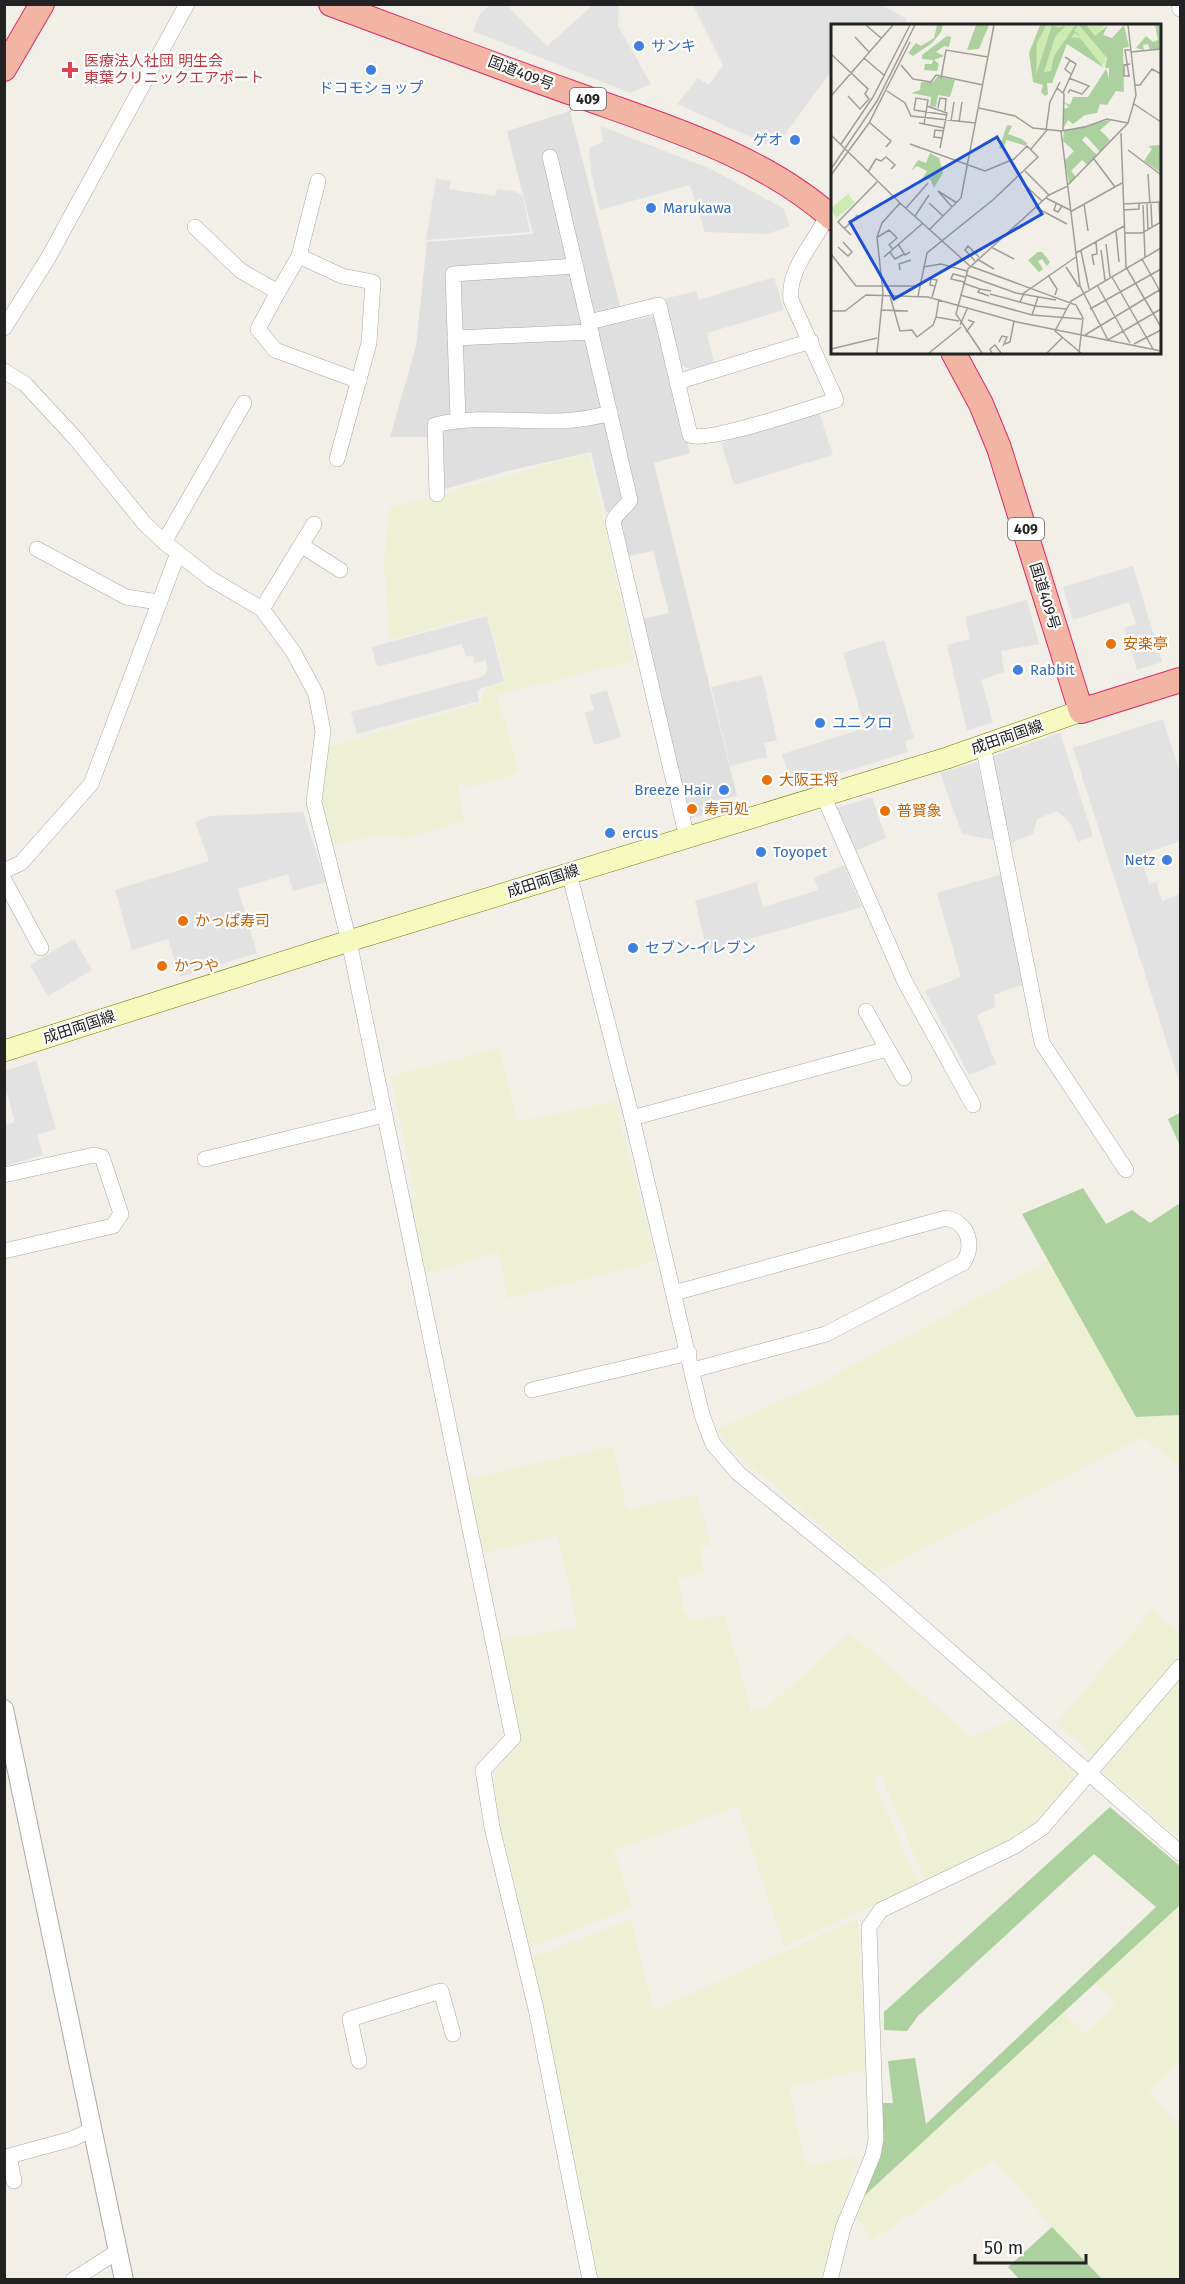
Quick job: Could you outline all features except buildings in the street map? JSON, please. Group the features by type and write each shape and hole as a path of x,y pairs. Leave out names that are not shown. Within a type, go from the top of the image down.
{"highway":[{"path":"4,69 42,4"},
{"name":"国道409号","path":"331,4 684,133 747,162 830,216"},
{"name":"国道409号","path":"954,354 981,404 999,448 1018,502 1081,711"},
{"path":"1081,711 1180,680"}],"main road":[{"name":"成田両国線","path":"4,1051 349,941 983,745 1081,711"}],"street":[{"path":"4,328 47,260 188,4"},
{"path":"1179,4 1180,9"},
{"path":"550,157 630,500 627,506 615,514 613,522 687,838"},
{"path":"318,181 299,256 258,329 275,350 359,381"},
{"path":"455,338 590,327 659,305 690,435 695,438 722,434 836,400 791,300 790,290 798,267 830,216"},
{"path":"195,227 241,271 278,292"},
{"path":"299,256 342,276 373,282 369,343 337,459"},
{"path":"458,419 453,274 576,266"},
{"path":"677,382 811,341"},
{"path":"4,371 25,384 75,439 144,523 164,542 211,579 262,609 294,653 316,694 322,731 314,802 349,941 513,1738 483,1770 492,1827 536,2009 590,2280"},
{"path":"164,542 244,403"},
{"path":"437,494 435,424 458,419 571,422 610,413"},
{"path":"262,609 314,524"},
{"path":"302,545 340,570"},
{"path":"38,549 126,597 158,602"},
{"path":"4,871 21,863 91,784 178,553"},
{"path":"983,745 1042,1043 1126,1170"},
{"path":"823,795 905,981 974,1105"},
{"path":"569,873 632,1118 708,1435 724,1459 870,1581 1180,1853"},
{"path":"4,880 41,948"},
{"path":"866,1011 904,1078"},
{"path":"632,1118 887,1049"},
{"path":"205,1159 384,1115"},
{"path":"4,1175 94,1155 102,1157 120,1214 113,1226 4,1251"},
{"path":"674,1293 946,1218 956,1219 967,1233 970,1248 963,1263 826,1334 693,1371"},
{"path":"532,1390 689,1353"},
{"path":"830,2280 843,2228 873,2155 876,2139 869,1927 873,1918 881,1910 1013,1847 1042,1828 1180,1667"},
{"path":"4,1709 124,2280"},
{"path":"359,2061 350,2019 441,1991 453,2034"},
{"path":"14,2181 9,2156 72,2139 91,2130"},
{"path":"73,2280 118,2251"}],"shaded area":[{"path":"490,5 507,5 547,46 593,5 619,5 618,26 651,84 630,93 473,31 480,14"},
{"path":"693,5 881,5 907,19 903,24 831,24 831,71 775,148 677,104 698,78 709,85 723,65"},
{"path":"570,111 624,322 654,316 690,453 654,463 737,796 714,801 714,812 688,819 642,619 669,613 653,551 628,556 618,508 606,513 591,452 504,472 431,493 430,437 390,437 416,346 427,242 533,234 507,131"},
{"path":"601,126 711,169 783,208 790,226 767,234 705,232 690,185 600,210 591,173 589,148 603,142"},
{"path":"436,179 451,181 449,189 495,196 497,189 514,191 523,196 530,232 426,240"},
{"path":"774,277 784,310 707,333 714,363 689,369 680,364 664,299 696,291 699,300"},
{"path":"819,412 833,455 734,485 721,443"},
{"path":"1133,566 1162,662 1137,670 1124,628 1136,624 1129,602 1073,620 1063,587"},
{"path":"1027,600 1039,644 1001,651 1004,672 981,680 993,722 967,731 947,645 970,639 965,617"},
{"path":"487,616 504,681 477,690 479,701 357,734 351,712 484,676 488,669 486,660 475,663 473,655 466,657 462,644 377,667 372,647"},
{"path":"884,640 914,738 905,741 908,752 793,788 782,754 865,728 843,653"},
{"path":"762,675 777,740 764,743 767,757 730,766 711,687"},
{"path":"607,690 621,737 594,745 585,713 594,710 590,695"},
{"path":"1163,719 1180,773 1180,841 1141,855 1149,884 1156,882 1162,901 1180,894 1180,1084 1073,748"},
{"path":"1060,733 1093,836 1078,842 1070,822 1057,811 1037,819 1033,834 1011,843 993,756"},
{"path":"977,762 995,840 962,834 940,773"},
{"path":"872,797 886,838 855,851 837,808"},
{"path":"303,812 326,882 293,891 288,874 238,889 257,953 180,977 168,939 132,950 115,890 209,861 195,822 210,816"},
{"path":"844,865 862,907 707,951 695,901 756,882 763,907 818,890 814,878"},
{"path":"1002,874 1023,984 994,995 995,1007 977,1015 996,1064 969,1075 925,991 961,977 937,893"},
{"path":"74,939 92,970 48,996 30,965"},
{"path":"36,1061 56,1129 37,1135 43,1155 5,1166 5,1125 15,1122 5,1085 5,1071"}],"green space":[{"path":"589,453 634,661 497,695 519,773 468,788 465,783 457,785 465,821 407,839 391,834 333,844 319,800 328,747 480,703 485,688 506,681 487,613 389,640 384,560 389,508"},
{"path":"500,1048 517,1122 615,1101 656,1261 508,1299 498,1252 421,1276 405,1198 415,1196 391,1076"},
{"path":"1180,1113 1180,1146 1168,1119"},
{"path":"1083,1188 1106,1224 1132,1210 1150,1223 1180,1203 1180,1415 1136,1417 1022,1214"},
{"path":"1048,1261 1136,1417 1180,1415 1180,1468 1143,1437 876,1573 729,1447 717,1429 816,1385"},
{"path":"613,1446 627,1509 697,1494 711,1545 700,1547 704,1572 678,1579 684,1610 692,1620 725,1615 751,1711 768,1706 850,1633 972,1737 1013,1719 1078,1776 1042,1817 1002,1845 925,1880 881,1776 872,1778 919,1885 784,1946 738,1807 614,1850 632,1907 529,1948 494,1793 494,1773 520,1745 496,1640 578,1627 557,1536 480,1554 463,1480"},
{"path":"1152,1609 1180,1633 1180,1656 1096,1757 1056,1724"},
{"path":"1180,1676 1180,1839 1100,1770"},
{"path":"1110,1807 1180,1866 1180,1905 862,2198 883,2139 882,2103 893,2103 888,2061 915,2058 926,2124 1156,1907 1094,1854 918,2016 907,2031 884,2030 884,2012"},
{"path":"1180,1905 1180,2062 1149,2092 1180,2128 1180,2279 1102,2279 1052,2227 994,2159 872,2240 855,2214 862,2198 1064,2013 1085,2033 1115,2004 1095,1984"},
{"path":"631,1919 654,2010 858,1919 866,2070 789,2087 806,2166 858,2156 824,2279 595,2279 530,1958"},
{"path":"1052,2227 1102,2279 1019,2279 1008,2267"}],"place":[{"name":"サンキ","path":"639,46"},
{"name":"医療法人社団 明生会 東葉クリニックエアポート","path":"70,70"},
{"name":"ドコモショップ","path":"371,70"},
{"name":"ゲオ","path":"795,140"},
{"name":"Marukawa","path":"651,208"},
{"name":"安楽亭","path":"1111,644"},
{"name":"Rabbit","path":"1018,670"},
{"name":"ユニクロ","path":"820,723"},
{"name":"大阪王将","path":"767,780"},
{"name":"Breeze Hair","path":"724,790"},
{"name":"寿司処","path":"692,809"},
{"name":"普賢象","path":"885,811"},
{"name":"ercus","path":"610,833"},
{"name":"Toyopet","path":"761,852"},
{"name":"Netz","path":"1167,860"},
{"name":"かっぱ寿司","path":"183,921"},
{"name":"セブン-イレブン","path":"633,948"},
{"name":"かつや","path":"162,966"}]}
